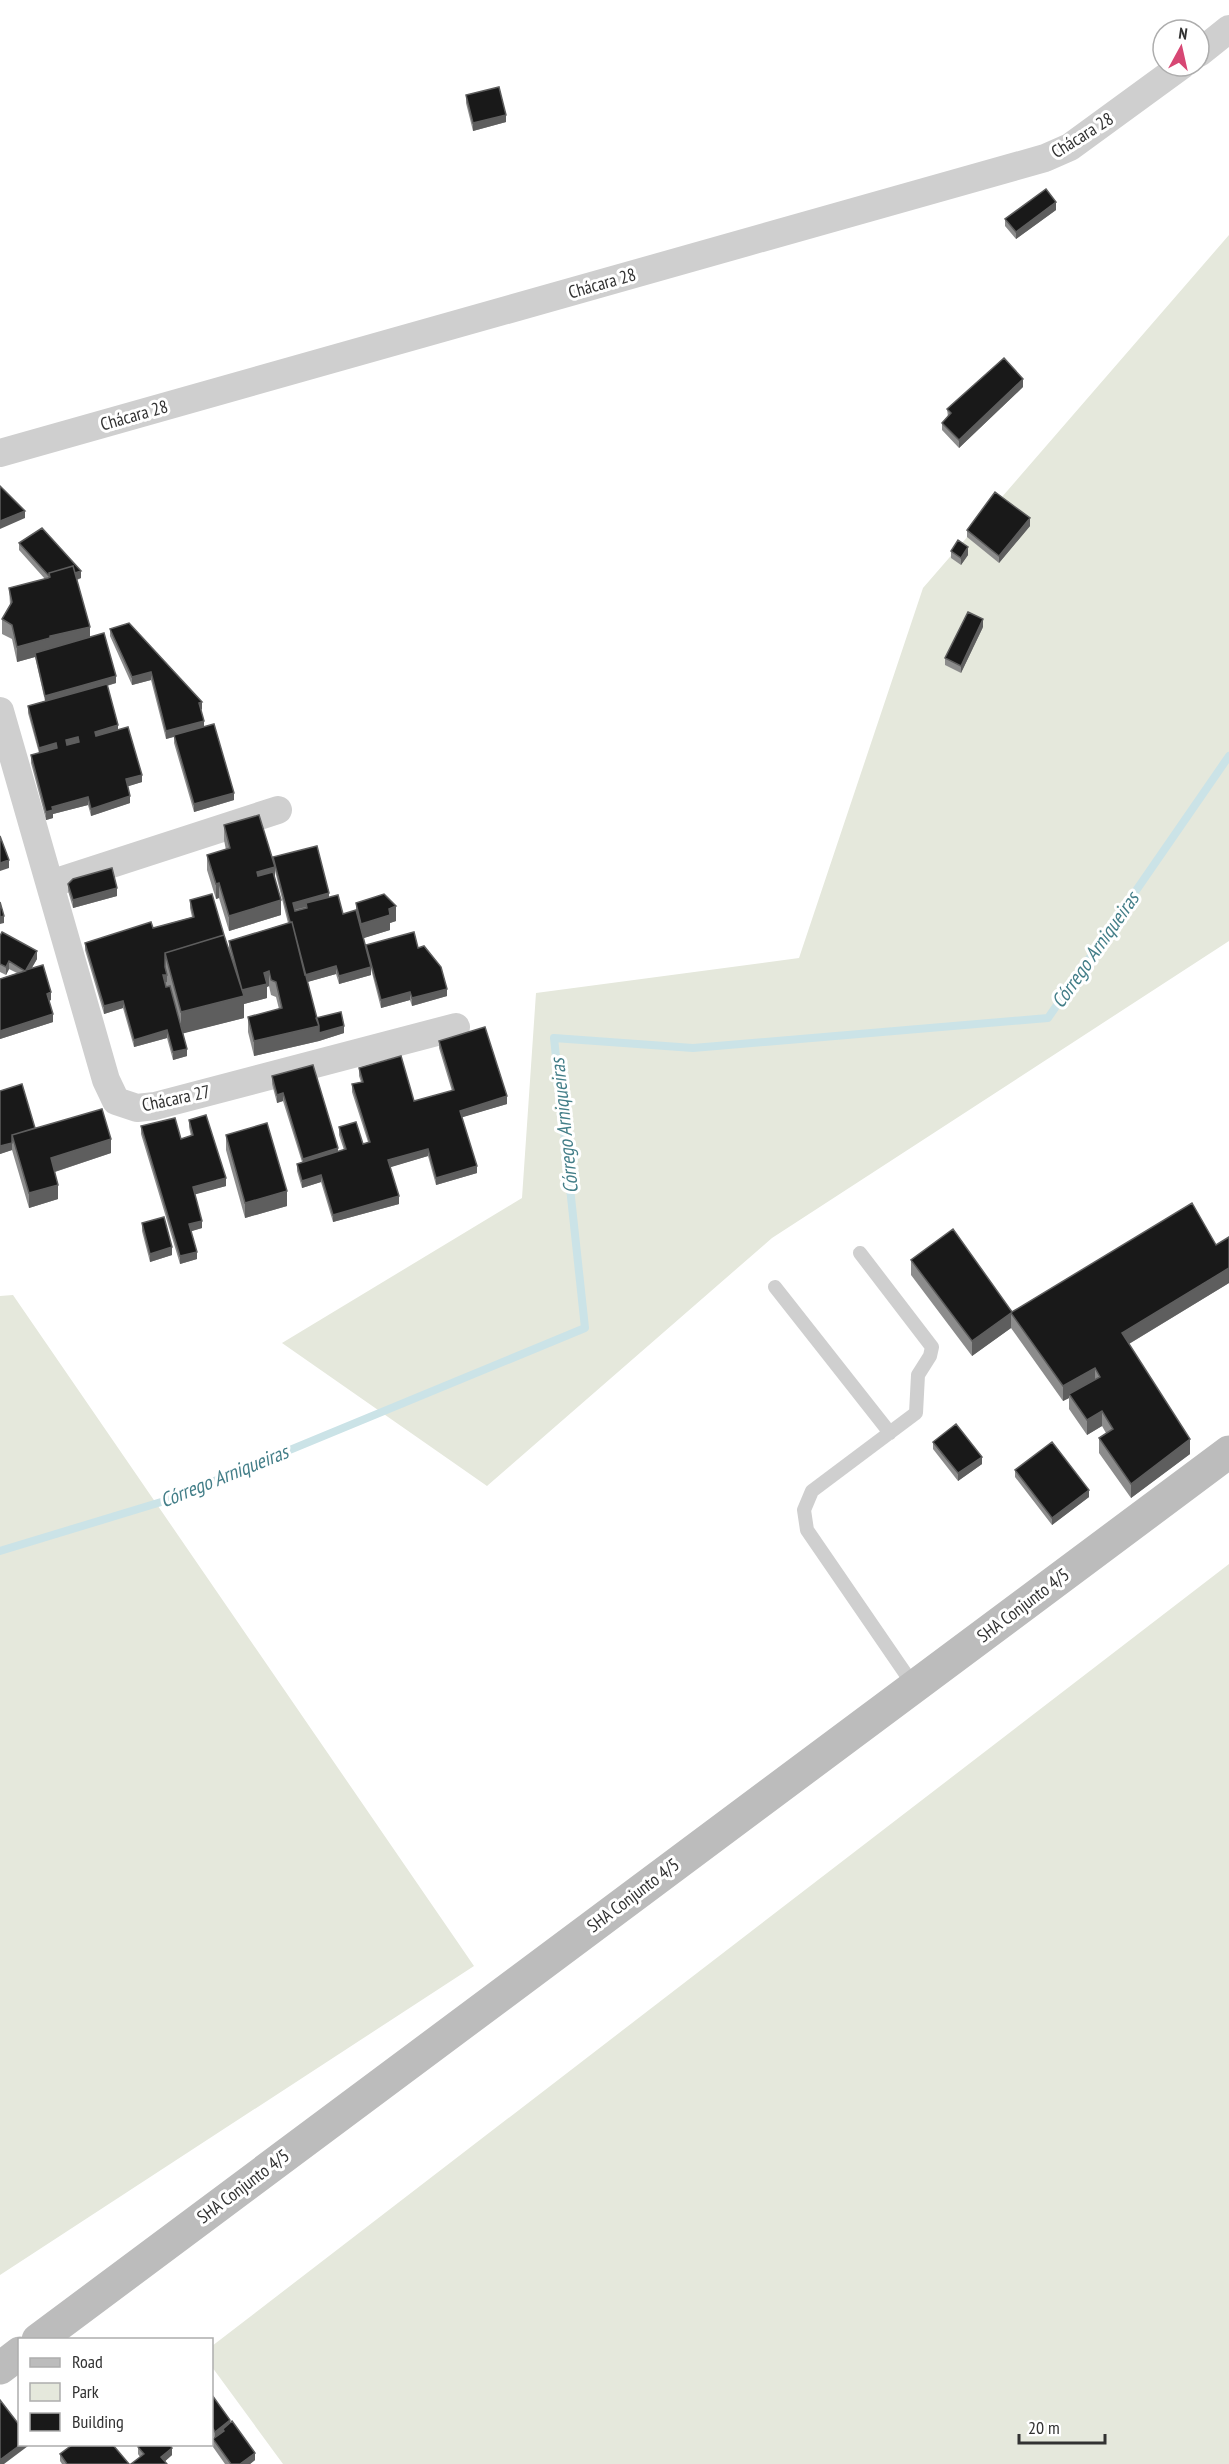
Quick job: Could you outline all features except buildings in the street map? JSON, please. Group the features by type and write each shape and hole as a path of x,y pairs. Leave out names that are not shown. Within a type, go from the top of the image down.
{"street":[{"path":"1211,43 1229,28"},
{"name":"Chácara 28","path":"0,453 1045,159 1070,147 1165,78"},
{"name":"Chácara 27","path":"0,711 106,1080 116,1101 136,1108 155,1106 456,1027"},
{"path":"50,884 278,810"},
{"name":"SHA Conjunto 4/5","path":"41,2338 1229,1452"},
{"path":"0,2368 18,2354"}],"lane":[{"path":"860,1253 932,1347 930,1356 918,1375 916,1413 812,1491 804,1510 807,1530 914,1686"},
{"path":"775,1287 890,1433"}],"green space":[{"path":"1229,235 1229,941 772,1238 487,1486 282,1343 522,1198 536,993 799,958 923,588"},
{"path":"13,1295 474,1966 0,2275 0,1296"},
{"path":"1229,1564 1229,2464 283,2464 213,2368 213,2345"}],"waterway":[{"name":"Córrego Arniqueiras","path":"0,1551 171,1499 585,1328 554,1038 693,1048 1048,1018 1229,756"}]}
